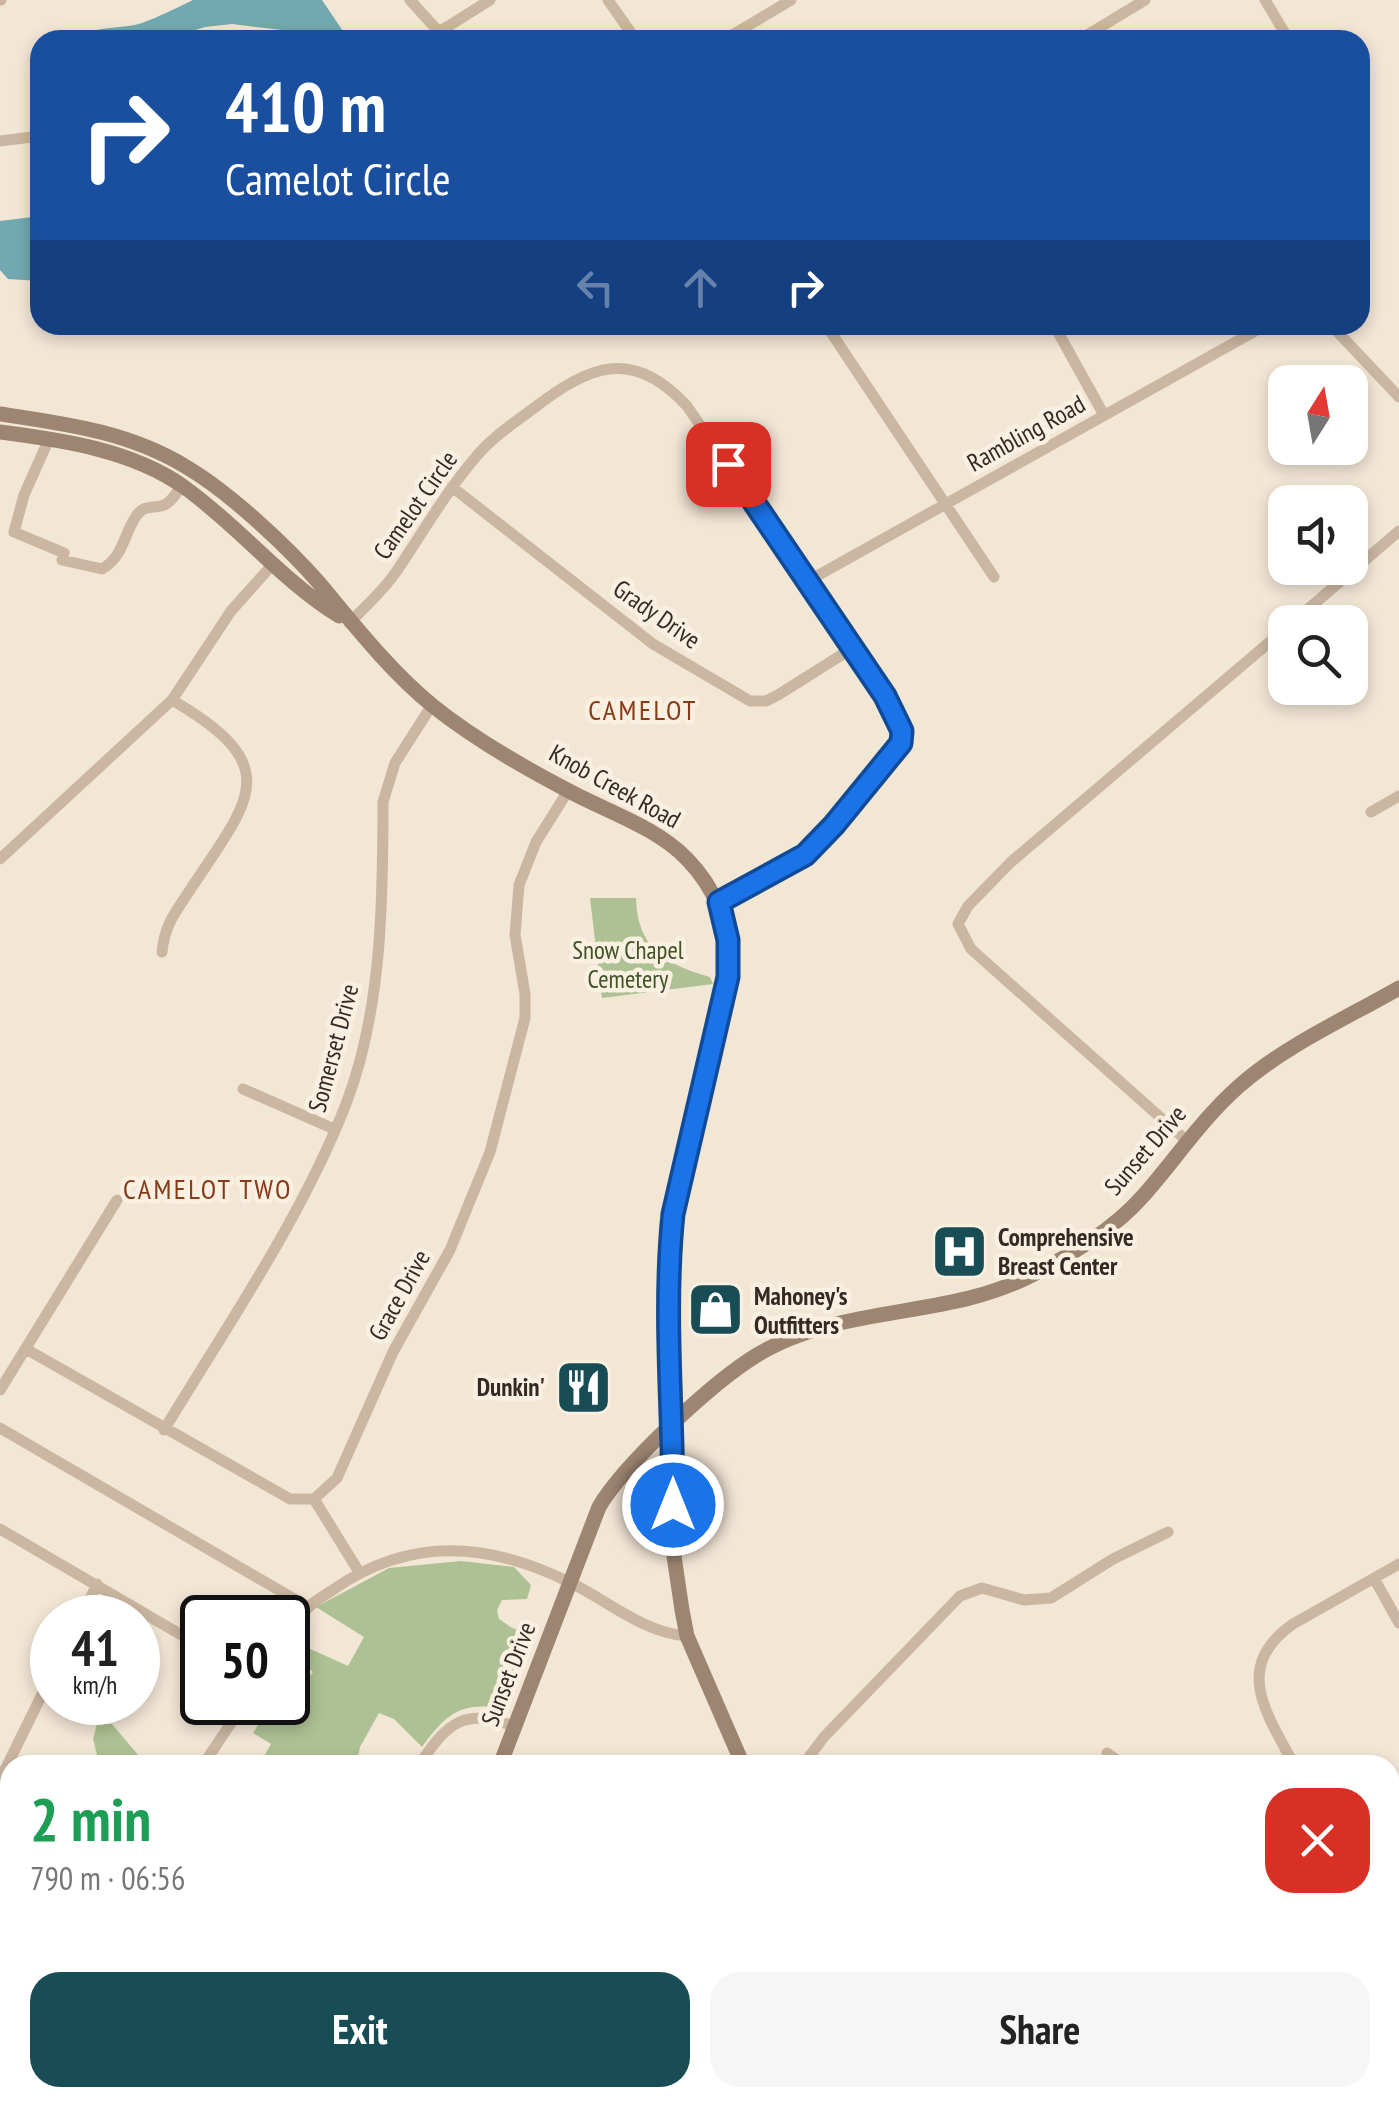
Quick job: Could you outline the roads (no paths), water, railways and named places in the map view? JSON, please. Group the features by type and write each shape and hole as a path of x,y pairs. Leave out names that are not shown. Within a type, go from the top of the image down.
{"main road":[{"name":"Knob Creek Road","path":"0,414 96,429 127,439 191,470 264,530 318,582 350,623 432,705 568,791 679,851 719,902 728,940 728,977 673,1214 666,1293 674,1556 688,1636 739,1755"},
{"path":"49,439 51,422"},
{"name":"Knob Creek Road","path":"0,432 117,455 182,485 305,595 350,623"},
{"path":"182,485 191,470"},
{"path":"264,530 274,550 272,566"},
{"path":"272,566 279,563 297,568 318,582"},
{"name":"Sunset Drive","path":"504,1755 596,1513 612,1486 673,1426 759,1354 814,1330 850,1320 936,1308 988,1294 1058,1261 1102,1233 1140,1199 1214,1109 1255,1072 1399,988"}],"street":[{"path":"410,0 436,30"},
{"path":"449,30 490,0"},
{"path":"608,0 629,30"},
{"path":"740,30 790,0"},
{"path":"1096,30 1145,0"},
{"path":"1264,0 1283,30"},
{"path":"0,141 30,137"},
{"path":"833,335 994,577"},
{"path":"1060,335 1104,415"},
{"name":"Rambling Road","path":"808,581 1248,335"},
{"path":"1341,335 1399,395"},
{"name":"Camelot Circle","path":"350,623 394,576 478,454 552,394 592,371 626,367 656,379 687,406 808,581 895,713 902,731 901,743 805,855 719,902"},
{"path":"49,439 24,495 14,532 64,553 62,560 102,569 122,550 139,512 170,502 182,485"},
{"name":"Grady Drive","path":"452,487 653,644 750,702 766,701 851,649"},
{"path":"1313,605 1399,531"},
{"path":"0,859 172,700 231,611 272,566"},
{"path":"1187,1140 971,948 958,924 968,906 1011,862 1268,644"},
{"path":"162,952 165,928 239,816 248,783 241,754 194,713 172,700"},
{"name":"Somerset Drive","path":"164,1430 306,1193 347,1102 372,1005 379,955 383,802 387,782 432,705"},
{"name":"Grace Drive","path":"314,1499 337,1478 394,1352 450,1250 490,1152 525,1018 526,994 515,935 519,885 536,842 568,791"},
{"path":"1371,812 1399,796"},
{"path":"244,1089 334,1128"},
{"path":"0,1390 117,1200"},
{"path":"26,1349 276,1494 290,1500 314,1499 359,1572"},
{"path":"0,1428 287,1595"},
{"path":"0,1529 180,1634"},
{"path":"811,1755 824,1736 960,1596 982,1588 1024,1600 1052,1598 1112,1559 1168,1532"},
{"path":"310,1606 359,1572 402,1554 448,1550 516,1560 569,1582 662,1634 688,1636"},
{"path":"1289,1755 1259,1699 1264,1657 1280,1633 1292,1624 1399,1564"},
{"path":"1375,1580 1399,1622"},
{"path":"92,1595 97,1584"},
{"path":"425,1755 438,1736 466,1719 480,1716 516,1727"},
{"path":"12,1755 30,1719"},
{"path":"210,1755 230,1725"}],"water":[{"path":"193,0 322,0 342,30 282,30 232,24 195,30 97,30 142,23"},
{"path":"30,217 30,280 8,279 0,270 0,221"}],"place":[{"name":"Comprehensive Breast Center","path":"959,1251"},
{"name":"Mahoney's Outfitters","path":"715,1310"},
{"name":"Dunkin'","path":"584,1387"}],"district":[{"name":"CAMELOT","path":"643,710"},
{"name":"CAMELOT TWO","path":"208,1189"}],"park label":[{"name":"Snow Chapel Cemetery","path":"628,964"}]}
